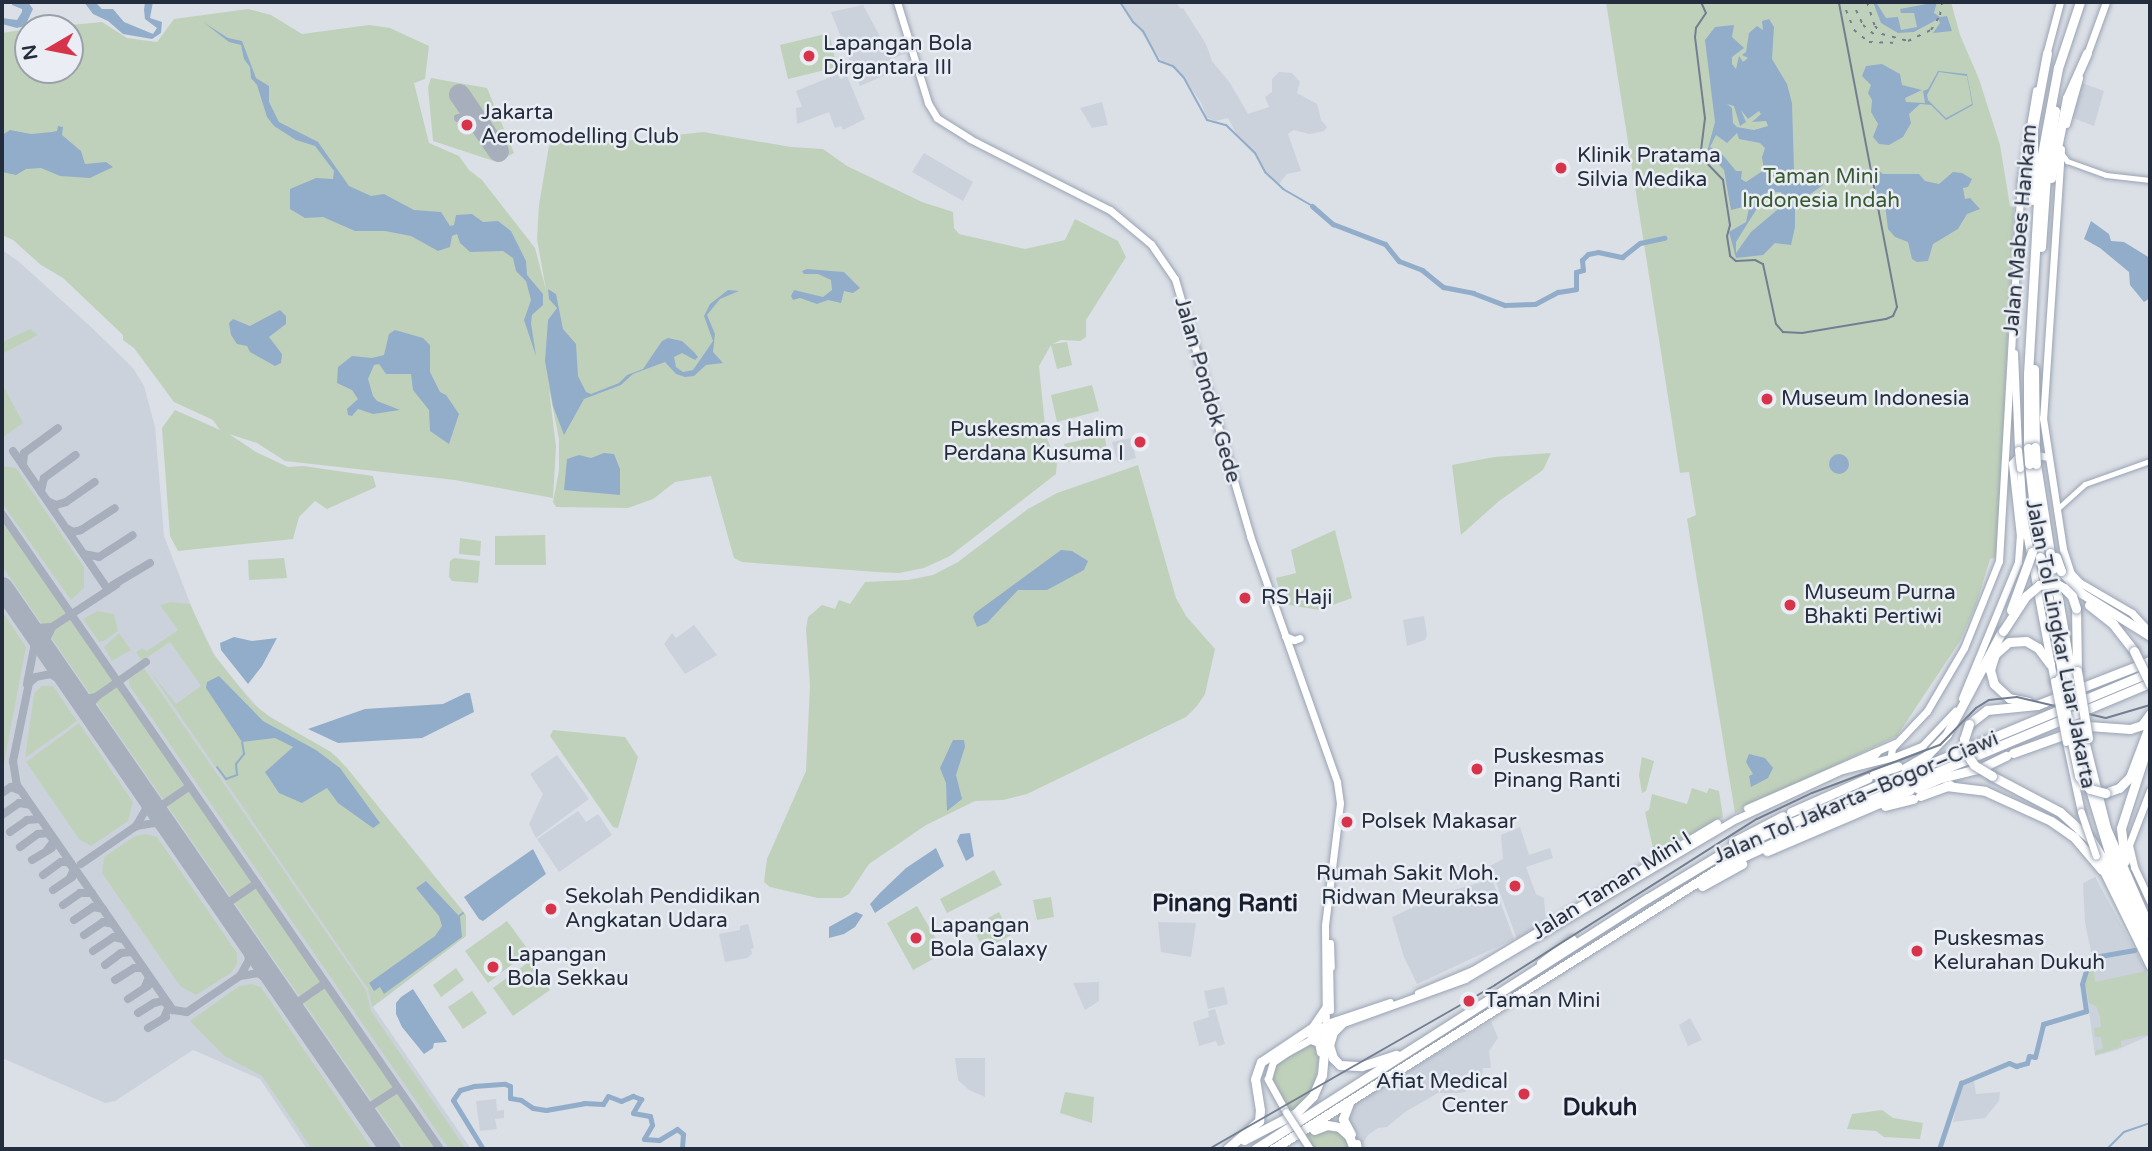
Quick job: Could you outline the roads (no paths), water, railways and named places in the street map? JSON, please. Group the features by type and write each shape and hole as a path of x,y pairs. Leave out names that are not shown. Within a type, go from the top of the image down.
{"highway":[{"name":"Jalan Tol Lingkar Luar Jakarta","path":"2057,571 2036,555 2030,491 2038,254 2045,130 2064,47 2080,2"},
{"name":"Jalan Tol Lingkar Luar Jakarta","path":"2038,254 2051,131 2064,70 2086,2"},
{"path":"2038,254 2033,128 2047,52"},
{"path":"2038,254 2060,125 2067,98 2087,53"},
{"name":"Jalan Tol Lingkar Luar Jakarta","path":"2032,457 2057,571 2065,677"},
{"path":"1752,832 1931,750 1947,734 1966,704 2003,631 2036,555"},
{"path":"2057,571 2113,624 2134,650 2150,683"},
{"name":"Jalan Tol Lingkar Luar Jakarta","path":"2057,571 2049,605 2065,677 2106,828 2150,929"},
{"path":"2003,631 2025,596 2039,585 2055,583 2072,596 2076,608 2065,677 2079,776 2091,789 2105,793 2119,788 2130,777 2150,724"},
{"path":"2085,599 2150,634"},
{"path":"2050,664 2032,643 2016,641 1998,649 1990,670 1998,690 2020,702 2073,691"},
{"path":"2150,661 2037,705 1987,710 1969,724 1964,739 1966,753 1974,765 2060,813 2082,831 2108,866 2150,954"},
{"name":"Jalan Tol Jakarta–Bogor–Ciawi","path":"1255,1149 1648,898 1723,854 1850,797 2150,672"},
{"path":"2065,677 2082,737"},
{"name":"Jalan Tol Jakarta–Bogor–Ciawi","path":"1273,1149 1721,867 1777,840 2150,683"},
{"path":"1915,793 1941,778 1981,768 2010,754 2088,726 2130,729 2142,724 2150,714"},
{"name":"Jalan Tol Lingkar Luar Jakarta","path":"2082,737 2097,820 2150,945"},
{"path":"2136,897 2122,853 2121,828 2150,738"},
{"path":"1723,854 1729,845 1787,814 1873,778"},
{"path":"1654,909 1661,909 1762,853 1873,808 1915,793 1946,786 1966,783 1987,787 2031,804 2082,831"},
{"path":"1946,786 1985,791 2044,817 2074,837 2102,870"},
{"path":"1628,905 1648,898"},
{"path":"1537,970 1547,956 1572,940"},
{"path":"1228,1148 1259,1121 1261,1110 1255,1079 1261,1062 1313,1027 1328,1007"},
{"path":"1333,1024 1329,1045 1333,1058 1345,1067 1362,1066 1415,1047"},
{"path":"1228,1148 1296,1113 1313,1096 1322,1074 1333,1024"},
{"path":"1271,1127 1304,1104 1314,1090 1321,1050 1319,1042 1311,1039"},
{"path":"1350,1102 1344,1110 1343,1119 1355,1147"},
{"path":"1284,1149 1315,1129 1327,1125 1345,1131 1355,1147"}],"main road":[{"name":"Jalan Pondok Gede","path":"897,2 928,103 937,118 970,139 1104,206 1142,234 1168,266 1180,295 1250,536 1322,735 1339,795 1325,925 1328,1007 1333,1024"},
{"name":"Jalan Mabes Hankam","path":"1897,742 1927,711 1980,614 2002,542 2002,481 2021,180 2031,113 2060,2"},
{"name":"Jalan Mabes Hankam","path":"1899,763 1951,718 2002,607 2020,554 2045,375 2063,163 2060,152 2087,53 2106,2"},
{"path":"2063,163 2106,175 2150,180"},
{"path":"2013,327 2032,457 2023,516 2050,664 2065,677 2066,742 2081,812 2096,856 2150,967"},
{"path":"2003,462 2015,455 2032,457"},
{"name":"Jalan Mabes Hankam","path":"2032,457 2056,512 2057,571"},
{"path":"2002,481 2006,469 2032,457"},
{"path":"2056,512 2085,484 2150,461"},
{"path":"2037,590 2037,570 2041,564 2056,561 2057,571 2132,613 2150,634"},
{"path":"2002,607 2013,595 2023,592 2032,597 2041,617"},
{"path":"1287,618 1282,622 1283,632 1291,640 1300,638"},
{"path":"1897,742 1899,763"},
{"name":"Jalan Taman Mini I","path":"1333,1024 1473,970 1694,835 1783,791 1897,742"},
{"path":"1842,770 1874,756 1881,750 1899,763"},
{"name":"Jalan Taman Mini I","path":"1333,1024 1465,979 1714,831 1842,770 1899,763"},
{"path":"2150,790 2129,845 2134,867 2150,901"},
{"name":"Jalan Pondok Gede","path":"1328,1007 1329,900"},
{"path":"1328,1007 1334,1014 1333,1024"},
{"path":"1285,1113 1270,1085 1268,1073 1277,1059 1333,1024"},
{"path":"1308,1149 1265,1083 1266,1065 1271,1059 1333,1024"}],"water":[{"path":"12,2 28,2 33,9 31,14 21,14 22,9 12,5"},
{"path":"84,2 95,2 102,9 113,9 124,22 153,34 157,28 145,19 144,10 145,2 153,2 150,18 162,22 161,33 152,39 123,34 108,21 93,14"},
{"path":"1873,2 1876,2 1886,18 1898,17 1901,30 1917,27 1914,13 1901,13 1900,9 1937,2 1934,13 1940,17 1947,16 1952,31 1933,33 1940,23 1938,19 1914,32 1898,33 1881,23"},
{"path":"2,18 14,20 14,27 2,24"},
{"path":"1769,19 1774,27 1772,59 1787,84 1792,103 1794,170 1800,177 1820,178 1823,185 1795,205 1795,227 1791,245 1775,243 1763,255 1736,258 1729,232 1746,222 1749,208 1747,206 1731,210 1724,170 1707,152 1715,122 1705,40 1715,27 1734,25 1732,37 1744,48 1732,57 1732,64 1736,69 1739,56 1743,62 1748,58 1742,55 1746,52 1749,33 1757,26 1763,30 1762,21","holes":["1727,104 1734,106 1740,126 1746,122 1741,110 1748,119 1759,111 1761,114 1752,122 1766,121 1768,126 1754,130 1737,127 1733,123 1732,108","1737,133 1739,139 1760,143 1765,148 1762,157 1764,170 1746,182 1741,179 1742,171 1736,171 1722,154 1710,147 1716,135 1727,143","1781,192 1782,199 1777,210 1751,232 1736,253 1736,242 1768,193"]},
{"path":"203,22 228,38 242,41 256,78 269,86 269,102 279,122 318,142 349,186 371,196 384,194 414,210 441,212 450,226 454,225 456,215 472,214 483,222 498,221 511,231 526,261 527,275 543,294 543,305 532,315 531,323 536,356 524,320 531,300 526,281 516,271 513,258 503,251 470,252 460,243 457,234 452,236 450,247 438,251 411,236 385,231 355,231 323,217 305,218 290,209 290,189 316,178 333,179 334,171 315,146 296,140 274,126 267,117 257,85 251,78 250,67 244,59 241,45 229,42"},
{"path":"1882,64 1900,74 1902,85 1922,90 1905,98 1906,102 1925,103 1923,91 1928,89 1938,71 1967,74 1973,105 1946,120 1931,105 1920,104 1909,114 1911,123 1903,137 1889,145 1879,144 1873,137 1878,124 1871,112 1872,100 1868,93 1871,85 1862,76 1866,66","holes":["1939,72 1967,76 1972,104 1946,118 1928,100 1927,95"]},
{"path":"58,126 63,127 62,135 81,151 85,164 106,162 113,167 90,178 60,176 41,168 26,169 16,175 2,172 2,135 10,130 31,134 52,132 57,131"},
{"path":"1878,170 1883,174 1919,174 1925,181 1939,184 1953,172 1962,173 1972,179 1968,187 1963,188 1965,199 1970,198 1980,209 1967,214 1958,229 1933,244 1928,261 1917,262 1912,259 1908,242 1895,237 1888,229 1885,205 1878,200 1875,182"},
{"path":"2091,221 2109,234 2111,241 2124,242 2150,258 2150,298 2144,302 2130,285 2129,272 2100,248 2084,239"},
{"path":"807,269 844,272 860,288 853,293 844,291 841,303 828,300 817,304 800,298 793,300 791,296 794,290 823,297 832,290 831,280 818,274 804,274 802,271"},
{"path":"548,289 556,294 563,329 576,344 578,376 586,392 591,394 619,383 627,375 643,369 662,341 668,338 682,341 698,357 695,360 682,353 674,357 676,367 683,372 693,370 713,341 704,316 710,304 728,290 739,291 720,299 707,315 715,334 713,352 723,363 706,365 694,376 676,374 665,362 633,374 621,385 584,399 564,435 553,406 545,361 548,320 557,308 549,299"},
{"path":"280,310 286,316 286,324 269,337 282,354 281,363 275,366 250,352 247,346 237,344 231,335 229,323 233,319 250,326"},
{"path":"395,330 423,338 430,345 430,372 440,392 446,395 459,414 449,444 430,431 429,410 413,390 411,374 386,374 379,364 374,365 368,379 373,396 377,401 400,410 373,414 358,409 352,416 348,415 347,409 358,399 352,390 337,383 338,367 352,356 372,358 384,355 389,334"},
{"path":"604,453 614,454 620,469 620,495 564,490 567,459 579,455 591,458"},
{"path":"1839,454 1846,457 1849,464 1846,471 1839,474 1832,471 1829,464 1832,457"},
{"path":"1061,550 1072,551 1088,561 1084,570 1047,590 1018,590 987,623 977,627 973,617 975,613"},
{"path":"234,637 252,641 277,638 262,666 248,684 221,650 220,643"},
{"path":"219,676 263,721 316,750 340,768 380,823 373,828 338,803 327,788 302,803 279,793 265,772 293,747 275,738 242,742 206,688 207,682"},
{"path":"470,693 474,712 422,738 338,743 308,729 365,709 443,704"},
{"path":"953,740 964,740 965,747 956,775 962,799 947,811 946,783 940,768"},
{"path":"1749,754 1765,758 1773,768 1768,778 1751,787 1749,776 1753,774 1746,762"},
{"path":"970,833 974,856 966,861 957,841 960,834"},
{"path":"936,848 944,866 875,913 870,904 880,893 906,868"},
{"path":"533,849 546,874 483,921 479,919 464,897"},
{"path":"426,881 460,917 462,937 384,994 380,987 374,991 369,983 435,936 442,926 439,916 416,888"},
{"path":"856,912 863,915 855,927 844,934 829,938 829,927"},
{"path":"413,989 447,1042 434,1043 433,1048 424,1054 402,1027 396,1014 396,1003"}],"waterway":[{"path":"1120,2 1133,22 1143,31 1159,61 1173,66 1184,78 1207,120 1226,125 1255,153 1265,172 1283,189 1312,206"},
{"path":"1312,206 1333,224 1385,244 1399,261 1422,270 1443,287 1473,293 1505,305 1535,304 1558,292 1576,289 1576,272 1583,270 1582,260 1588,254 1598,252 1622,257 1640,243 1664,238"},
{"path":"217,767 226,779 237,775 236,764 244,754 242,742"},
{"path":"459,916 463,913"},
{"path":"1939,1149 1961,1083 2009,1063 2016,1066 2027,1063 2029,1056 2035,1057 2043,1024 2086,1011 2082,984 2088,964 2094,957 2134,950"},
{"path":"483,1149 453,1100 460,1090 474,1086 505,1084 510,1086 510,1098 521,1100 533,1108 546,1110 584,1103 603,1104 608,1096 621,1101 633,1096 641,1099 633,1113 650,1116 652,1125 644,1139 659,1140 677,1129 683,1134 682,1149"},
{"path":"2107,1149 2124,1132 2150,1123"}],"tunnel":[{"path":"1872,782 1878,779"}],"tram line":[{"path":"1701,2 1706,13 1696,28 1695,37 1705,118 1700,156 1723,180 1730,225 1727,236 1730,256 1736,261 1755,260 1763,264 1776,324 1783,332 1802,333 1886,319 1893,316 1897,307 1839,2"},
{"path":"1209,1149 1495,985 1757,819 1812,793 1940,745 1976,708 1989,700 2017,697 2106,718 2150,705"}],"railway":[{"path":"1867,2 1875,26 1882,34 1908,41 1931,30 1940,15 1942,2"},
{"path":"1846,10 1854,30 1869,42 1898,43"},
{"path":"1856,10 1863,25 1876,36"}],"place":[{"name":"Lapangan Bola Dirgantara III","path":"809,56"},
{"name":"Jakarta Aeromodelling Club","path":"467,125"},
{"name":"Klinik Pratama Silvia Medika","path":"1561,168"},
{"name":"Museum Indonesia","path":"1767,399"},
{"name":"Puskesmas Halim Perdana Kusuma I","path":"1140,442"},
{"name":"RS Haji","path":"1245,598"},
{"name":"Museum Purna Bhakti Pertiwi","path":"1790,605"},
{"name":"Puskesmas Pinang Ranti","path":"1477,769"},
{"name":"Polsek Makasar","path":"1347,822"},
{"name":"Rumah Sakit Moh. Ridwan Meuraksa","path":"1515,886"},
{"name":"Sekolah Pendidikan Angkatan Udara","path":"551,909"},
{"name":"Lapangan Bola Galaxy","path":"916,938"},
{"name":"Puskesmas Kelurahan Dukuh","path":"1917,951"},
{"name":"Lapangan Bola Sekkau","path":"493,967"},
{"name":"Taman Mini","path":"1469,1001"},
{"name":"Afiat Medical Center","path":"1524,1094"}],"district":[{"name":"Pinang Ranti","path":"1225,904"},
{"name":"Dukuh","path":"1600,1108"}],"park label":[{"name":"Taman Mini Indonesia Indah","path":"1821,189"}]}
